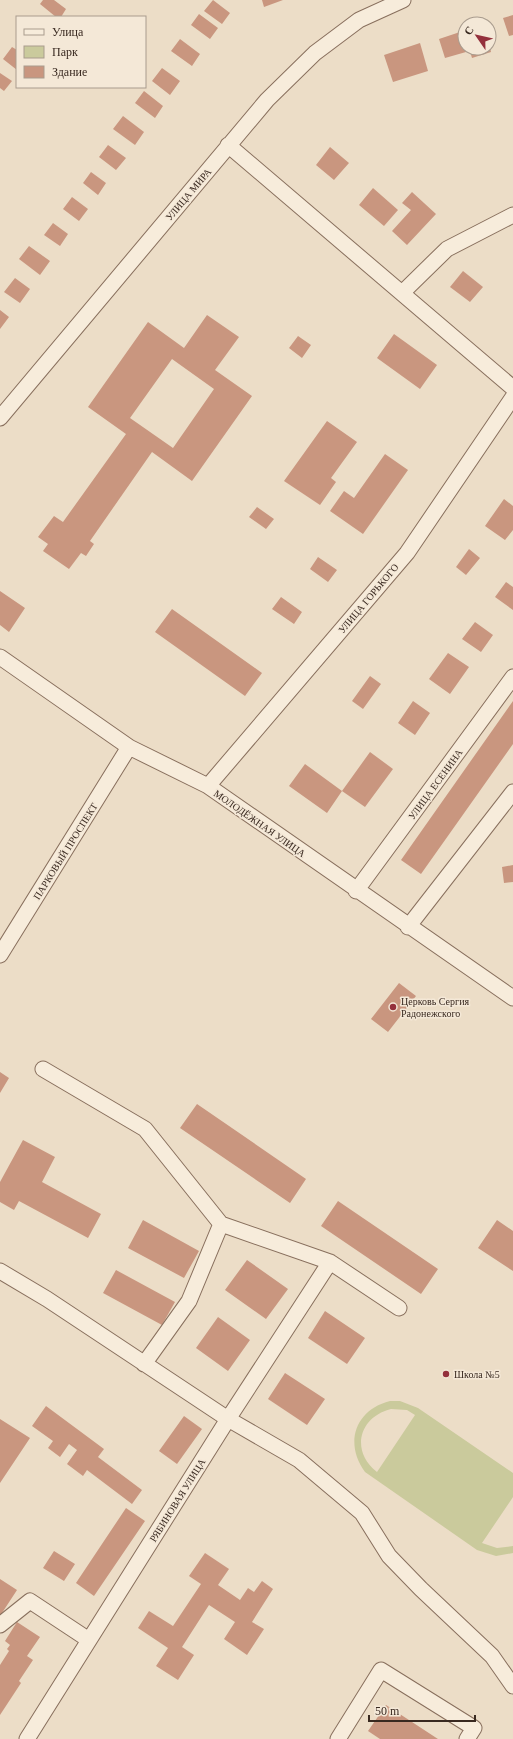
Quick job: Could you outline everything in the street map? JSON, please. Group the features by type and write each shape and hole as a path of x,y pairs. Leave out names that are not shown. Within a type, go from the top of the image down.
{"street":[{"name":"УЛИЦА МИРА","path":"0,418 267,100 315,53 359,20 403,0"},
{"path":"228,145 513,388"},
{"path":"402,293 447,249 513,215"},
{"name":"УЛИЦА ГОРЬКОГО","path":"208,786 407,553 513,397"},
{"name":"МОЛОДЁЖНАЯ УЛИЦА","path":"0,657 129,747 208,786 356,891 513,998"},
{"name":"УЛИЦА ЕСЕНИНА","path":"356,891 513,677"},
{"name":"ПАРКОВЫЙ ПРОСПЕКТ","path":"0,955 129,747"},
{"path":"408,927 513,792"},
{"path":"43,1069 145,1129 221,1224 330,1262 399,1308"},
{"path":"144,1364 189,1301 221,1224"},
{"name":"РЯБИНОВАЯ УЛИЦА","path":"27,1739 228,1420 330,1262"},
{"path":"0,1272 47,1299 228,1420 299,1460 362,1513 389,1556 421,1589 492,1656 513,1686"},
{"path":"0,1625 30,1601 89,1640"},
{"path":"338,1739 381,1670 474,1728 467,1739"}],"green space":[{"path":"390,1401 400,1401 418,1408 513,1473 513,1497 482,1543 497,1548 513,1546 513,1553 496,1556 477,1550 365,1472 355,1450 354,1439 356,1429 361,1420 368,1412 378,1405","holes":["391,1409 407,1410 415,1415 377,1472 369,1464 363,1454 361,1445 365,1427 380,1413"]}],"building":[{"path":"43,0 54,0 66,9 62,16 55,16 40,4"},
{"path":"213,0 230,13 222,24 204,11"},
{"path":"262,0 283,0 264,7"},
{"path":"199,14 218,28 210,39 191,25"},
{"path":"513,15 513,35 509,36 503,18"},
{"path":"457,33 457,55 445,58 439,39"},
{"path":"180,39 200,54 192,66 171,51"},
{"path":"420,43 428,71 393,82 384,55"},
{"path":"12,47 16,49 16,69 3,59"},
{"path":"162,68 180,81 170,95 152,81"},
{"path":"0,73 12,81 4,91 0,88"},
{"path":"144,91 163,106 155,118 135,103"},
{"path":"123,116 144,132 135,145 113,129"},
{"path":"108,145 126,158 116,170 99,157"},
{"path":"330,147 349,163 334,180 316,165"},
{"path":"91,172 106,183 98,195 83,183"},
{"path":"373,188 398,210 384,226 359,205"},
{"path":"412,192 436,214 407,245 392,231 411,210 402,203"},
{"path":"72,197 88,209 79,221 63,209"},
{"path":"53,223 68,234 60,246 44,235"},
{"path":"29,246 50,261 40,275 19,259"},
{"path":"463,271 483,287 470,302 450,287"},
{"path":"15,278 30,289 20,303 4,292"},
{"path":"0,310 9,317 0,329"},
{"path":"207,315 239,337 215,370 252,396 192,481 152,452 90,541 94,544 86,556 81,553 69,569 43,551 48,544 38,537 54,516 63,522 126,434 88,407 148,322 184,348","holes":["172,359 214,389 173,448 130,418"]},
{"path":"394,334 437,365 420,389 377,358"},
{"path":"298,336 311,345 302,358 289,348"},
{"path":"327,421 357,442 331,478 336,482 320,505 284,481"},
{"path":"385,454 408,470 363,534 330,511 344,491 354,498"},
{"path":"504,499 513,506 513,530 505,540 485,526"},
{"path":"257,507 274,519 266,529 249,517"},
{"path":"469,549 480,558 466,575 456,567"},
{"path":"318,557 337,570 328,582 310,569"},
{"path":"506,582 513,587 513,610 495,597"},
{"path":"0,591 25,608 9,632 0,625"},
{"path":"281,597 302,612 294,624 272,609"},
{"path":"172,609 262,673 245,696 155,632"},
{"path":"475,622 493,635 481,652 462,639"},
{"path":"448,653 469,667 450,694 429,679"},
{"path":"370,676 381,684 363,709 352,701"},
{"path":"413,701 430,713 415,735 398,723"},
{"path":"513,701 513,744 421,874 401,860"},
{"path":"370,752 393,769 365,807 342,791"},
{"path":"305,764 342,791 327,813 289,786"},
{"path":"513,865 513,882 504,883 502,867"},
{"name":"Церковь Сергия Радонежского","path":"399,983 416,996 388,1032 371,1019"},
{"path":"0,1072 9,1078 0,1093"},
{"path":"197,1104 306,1179 290,1203 180,1128"},
{"path":"23,1140 55,1157 42,1182 101,1214 88,1238 19,1201 14,1210 0,1202 0,1182"},
{"path":"338,1201 438,1269 421,1294 321,1226"},
{"path":"143,1220 199,1251 184,1278 128,1248"},
{"path":"497,1220 513,1231 513,1271 478,1248"},
{"path":"247,1260 288,1289 266,1319 225,1290"},
{"path":"116,1270 175,1302 162,1325 103,1293"},
{"path":"325,1311 365,1338 347,1364 308,1338"},
{"path":"218,1317 250,1340 228,1371 196,1348"},
{"path":"285,1373 325,1399 307,1425 268,1399"},
{"path":"46,1406 104,1449 98,1457 142,1490 132,1504 87,1470 83,1476 67,1464 77,1450 69,1444 60,1457 48,1448 53,1441 32,1426"},
{"path":"184,1416 202,1429 177,1464 159,1451"},
{"path":"0,1419 30,1438 0,1483"},
{"path":"126,1508 145,1521 94,1596 76,1583"},
{"path":"54,1551 75,1564 64,1581 43,1568"},
{"path":"205,1553 229,1569 218,1585 240,1600 248,1588 254,1592 262,1581 273,1589 252,1622 264,1629 247,1655 224,1639 235,1622 209,1605 182,1647 194,1655 178,1680 156,1666 168,1648 138,1628 149,1611 173,1626 201,1584 189,1576"},
{"path":"0,1579 17,1590 0,1616"},
{"path":"17,1622 40,1637 27,1656 33,1660 19,1681 21,1683 0,1715 0,1665 9,1651 7,1649 10,1645 5,1641"},
{"path":"386,1705 438,1739 380,1739 368,1731"}],"place":[{"name":"Церковь Сергия Радонежского","path":"393,1007"},
{"name":"Школа №5","path":"446,1374"}]}
